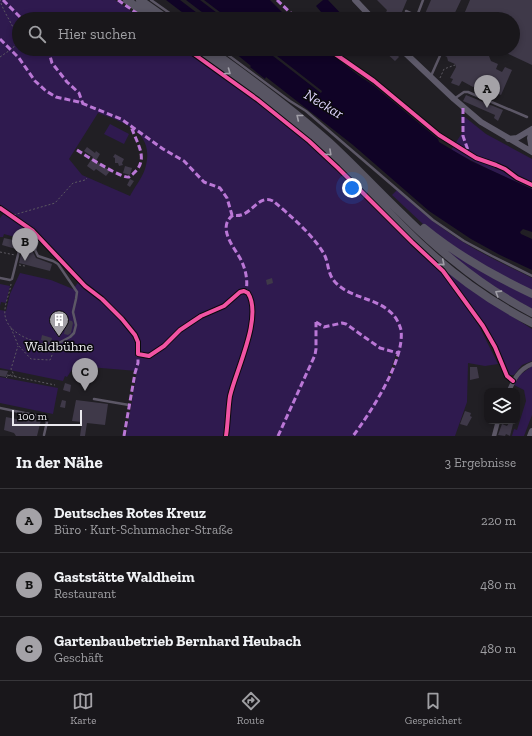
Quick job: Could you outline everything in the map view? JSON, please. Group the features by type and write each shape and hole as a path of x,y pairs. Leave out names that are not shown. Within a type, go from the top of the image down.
{"highway":[{"path":"127,0 144,12"},
{"path":"140,0 156,12"},
{"path":"206,56 246,85 306,132 343,166 401,225 442,262 482,293 532,323"},
{"path":"219,56 311,126 347,159 421,232 454,261 491,289 532,313"},
{"path":"387,199 456,252 532,294"}],"street":[{"path":"355,0 366,12"},
{"path":"408,56 430,78 481,122 508,139 532,151"},
{"path":"508,139 517,138 532,130"},
{"path":"532,130 530,138 532,151"},
{"path":"511,388 518,374 524,368 532,364"},
{"path":"494,436 497,424"},
{"path":"530,436 532,432"}],"lane":[{"path":"151,0 168,12"},
{"path":"418,12 423,0"},
{"path":"229,56 290,101 306,111 442,226 464,241 532,276"},
{"path":"430,78 440,56"},
{"path":"454,99 464,92 468,92 527,117"},
{"path":"39,237 35,250 38,256 54,261 58,264 77,292 73,310 76,325 74,333 70,337 55,345"},
{"path":"0,278 11,280 13,278 20,247 35,250"},
{"path":"94,399 129,405"},
{"path":"0,408 44,417 47,422 44,435"}],"path":[{"path":"0,0 2,8 12,23"},
{"path":"0,57 12,49"},
{"path":"437,84 444,69 455,65"},
{"path":"10,216 55,203 73,183 85,180 87,178"},
{"path":"0,252 18,256"},
{"path":"16,264 25,265"},
{"path":"11,280 5,311 7,320 18,345 31,359 48,360 51,358 55,345 51,346 28,340 11,328"},
{"path":"16,380 16,377 11,369 18,345"},
{"path":"6,378 13,374"},
{"path":"8,376 55,385"}],"shaded area":[{"path":"0,0 115,0 132,12 12,12 12,56 194,56 253,99 315,149 419,253 443,272 479,326 498,364 485,366 468,363 467,402 455,436 126,436 137,371 77,366 73,368 67,377 65,376 63,381 0,368 0,310 6,311 10,294 20,273 51,280 73,289 81,279 34,231 0,207","holes":["98,113 128,125 136,131 146,146 147,156 145,169 130,196 82,175 69,159","396,354 399,355 389,381 387,380"]},
{"path":"461,114 486,134 532,159 532,189 451,150 462,133"},
{"path":"110,124 129,134 124,144 104,134"},
{"path":"397,190 429,218 452,235 485,255 532,278 532,291 475,261 423,224 392,195"},
{"path":"4,213 37,237 34,247 32,248 19,245 20,241 15,237 4,234 3,237 0,237 0,218"},
{"path":"442,246 532,297 532,309 510,297 472,272"},
{"path":"448,272 477,294 532,329 532,361 522,365 514,375 509,375 489,335 447,273"},
{"path":"0,284 10,286 6,303 1,302 0,306"},
{"path":"532,366 532,415 524,436 512,436 514,429 517,430 520,424 526,401 524,390 514,385 520,375"},
{"path":"0,377 58,388 53,414 0,403"}],"water":[{"path":"166,0 180,0 196,12 182,12"},
{"path":"186,0 200,0 216,12 202,12"},
{"path":"204,0 270,0 282,12 220,12"},
{"path":"323,0 328,0 339,12 321,12 316,6"},
{"name":"Neckar","path":"239,56 273,56 321,93 322,91 277,56 334,56 373,85 438,139 439,142 471,161 532,189 532,232 523,229 520,232 521,234 532,239 532,270 471,239 429,211 353,145 266,77 265,79 250,67 251,66"}],"building":[{"path":"377,0 407,0 402,12 386,12 387,10"},
{"path":"431,0 461,0 455,12 426,12"},
{"path":"470,0 532,0 532,65 513,56 520,56 520,12 465,12"},
{"path":"389,56 398,56 399,57 395,61"},
{"path":"445,56 489,56 491,61 498,64 496,69 502,72 505,67 512,70 501,95 478,85 473,87 462,81 459,86 451,83 453,79 450,78 456,67 455,64 448,61 447,57"},
{"path":"466,95 503,110 498,121 494,118 495,115 463,101"},
{"path":"87,147 95,153 96,151 100,154 96,161 110,171 106,176 96,169 94,171 87,166 93,157 84,151"},
{"path":"115,154 124,159 122,163 123,165 119,166 118,163 115,163 115,158 113,157"},
{"path":"125,166 132,168 130,175 123,173"},
{"path":"130,179 134,181 130,187 127,185"},
{"path":"4,238 18,241 16,249 2,245"},
{"path":"22,250 33,252 36,258 52,264 50,271 19,263"},
{"path":"272,278 273,283 267,285 266,280"},
{"path":"67,320 72,321 73,323 71,333 68,335 64,334"},
{"path":"42,335 52,338 51,343 41,340"},
{"path":"470,367 477,367 479,378 470,380"},
{"path":"0,370 8,371 6,377 0,376"},
{"path":"65,383 71,385 70,392 63,390"},
{"path":"62,400 66,401 65,408 60,407"},
{"path":"76,400 108,404 105,425 87,423 85,436 80,436 82,422 72,421"},
{"path":"465,411 471,413 470,416 472,417 467,426 460,424"},
{"path":"6,417 26,421 27,417 41,420 37,436 16,436 14,433 4,430"},
{"path":"502,424 507,426 508,424 513,424 510,436 506,434 505,436 498,435"}],"marked path":[{"path":"3,0 15,12"},
{"path":"118,0 135,12"},
{"path":"277,0 290,12"},
{"path":"0,39 12,51"},
{"path":"17,56 35,81 46,91 56,97 79,102 121,119 163,149 184,161 204,182 220,188 227,198 232,215 239,216 244,214 263,201 273,201 301,226 320,247 326,257 332,279 335,282 347,291 375,302 392,314 398,321 401,330 401,342 398,356 377,400 353,436"},
{"path":"50,56 52,63 67,82 79,93 83,104"},
{"path":"463,108 463,136 469,153"},
{"path":"77,150 112,171 125,177 129,177 136,171 140,165 141,159 139,146 131,126"},
{"path":"233,215 228,220 226,232 244,268 247,279 246,291"},
{"path":"316,322 324,327 342,323 346,324 380,348 398,353"},
{"path":"278,436 315,355 316,322"},
{"path":"124,436 138,363 138,351"}],"cycle path":[{"path":"197,56 258,100 309,141 443,271 483,326 495,347 507,376 513,381"},
{"path":"338,56 374,81 439,135 476,158 505,169 517,178 532,185"},
{"path":"0,208 33,231 85,286 102,299 122,319 135,335 138,342 138,354 149,356 164,346 180,330 201,316 224,306 240,292 244,291 248,293 252,303 252,316 247,344 230,396 226,436"}],"place":[{"name":"Deutsches Rotes Kreuz","path":"487,108"},
{"name":"Gaststätte Waldheim","path":"25,261"},
{"name":"Waldbühne","path":"59,337"},
{"name":"Gartenbaubetrieb Bernhard Heubach","path":"85,391"}]}
